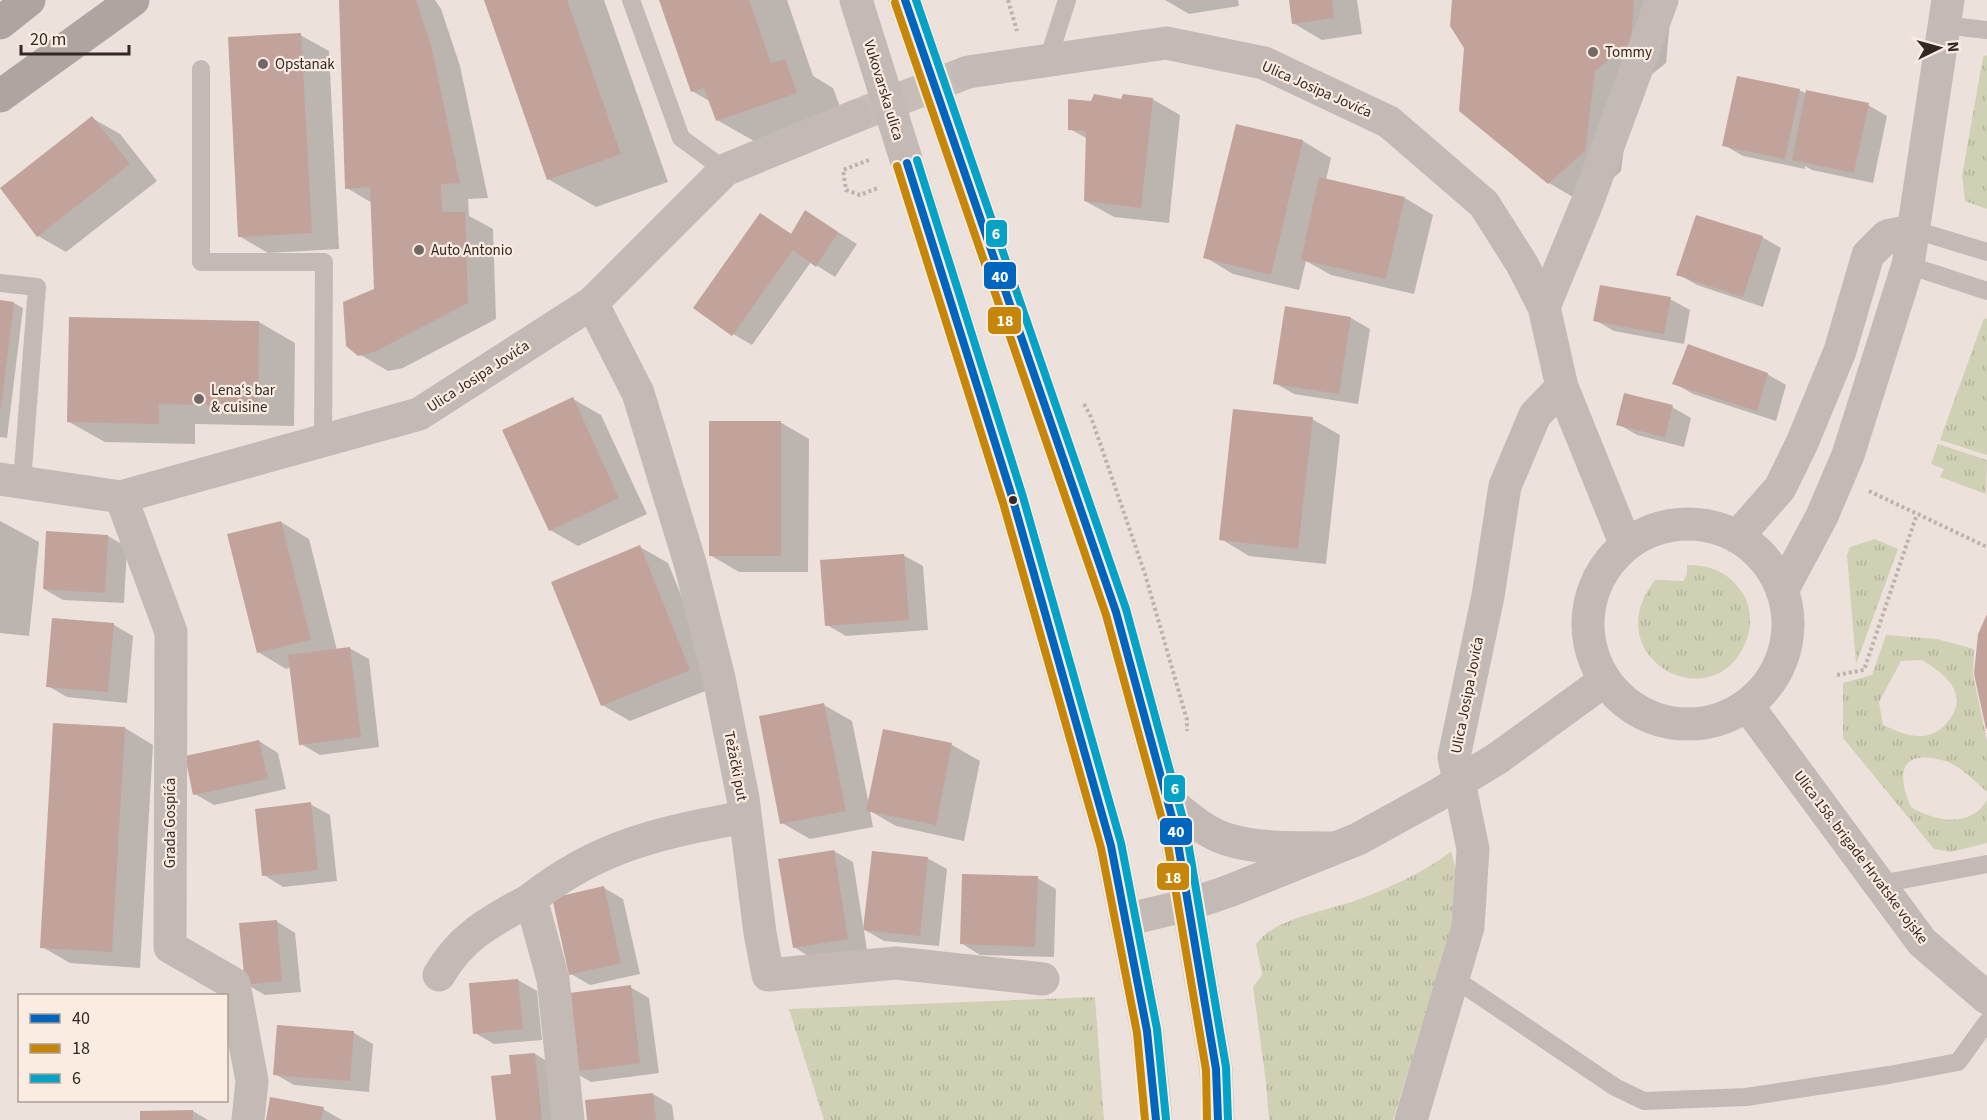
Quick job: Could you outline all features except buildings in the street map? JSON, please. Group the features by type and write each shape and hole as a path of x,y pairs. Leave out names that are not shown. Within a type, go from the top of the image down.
{"highway":[{"path":"0,22 29,0"},
{"path":"0,96 133,0"}],"street":[{"name":"Vukovarska ulica","path":"856,0 1013,500 1111,846 1147,1031 1156,1120"},
{"path":"905,0 1116,612 1168,801 1216,1069 1218,1120"},
{"path":"1544,307 1587,202 1662,0"},
{"path":"1782,591 1821,516 1848,455 1908,265 1946,12"},
{"name":"Ulica Josipa Jovića","path":"968,72 1166,43 1264,63 1389,122 1484,204 1522,264 1544,307 1562,387 1626,545"},
{"name":"Ulica Josipa Jovića","path":"11,481 121,497 418,414 592,303 725,170 856,116"},
{"path":"1737,537 1780,488 1802,442 1840,351 1868,255 1887,236 1915,230"},
{"name":"Težački put","path":"592,303 638,393 663,471 719,678 746,818 760,933 768,975 896,963 1043,979"},
{"name":"Ulica Josipa Jovića","path":"1411,1120 1455,979 1468,927 1473,849 1454,757 1488,596 1505,486 1535,415 1562,387"},
{"name":"Grada Gospića","path":"121,497 171,632 170,947 234,984 252,1081 248,1120"},
{"path":"1681,524 1710,526 1737,537 1756,551 1771,569 1782,591 1787,622 1784,654 1769,683 1747,705 1718,720 1687,725 1655,719 1627,704 1605,681 1592,654 1587,624 1592,594 1605,567 1626,545 1652,530 1681,524"},
{"path":"1125,920 1188,905 1358,839 1436,796 1498,758 1605,681"},
{"name":"Ulica 158. brigade Hrvatske vojske","path":"1747,705 1922,942 1987,998"},
{"path":"1168,801 1200,826 1225,839 1249,844 1334,849"},
{"path":"439,975 451,953 480,927 531,899 556,879 614,848 682,828 746,818"},
{"path":"531,899 553,979 568,1120"}],"lane":[{"path":"631,0 681,138 725,170"},
{"path":"1048,60 1067,0"},
{"path":"1946,12 1987,30"},
{"path":"201,69 201,262 324,262 323,441"},
{"path":"1915,230 1987,252"},
{"path":"1908,265 1987,291"},
{"path":"0,283 37,287 11,481"},
{"path":"1880,884 1987,864"},
{"path":"1455,979 1615,1087 1644,1101 1746,1097 1958,1062 1987,1022"}],"path":[{"path":"874,158 843,170 846,190 860,195 879,188 875,180"},
{"path":"1861,487 1987,547"},
{"path":"1837,675 1864,670 1917,514"}],"green space":[{"path":"1987,55 1987,209 1965,201 1962,176 1983,57"},
{"path":"1984,318 1987,319 1987,455 1940,440"},
{"path":"1938,444 1987,460 1986,494 1940,477 1944,469 1931,464"},
{"path":"1875,539 1898,549 1856,664 1847,555 1850,547"},
{"path":"1687,565 1712,569 1726,576 1739,587 1749,607 1750,626 1745,644 1729,666 1708,677 1686,678 1665,669 1648,654 1639,633 1640,608 1655,580 1683,581 1687,574"},
{"path":"1886,635 1937,639 1974,649 1973,675 1987,741 1987,792 1967,774 1945,761 1919,758 1906,766 1903,774 1906,795 1911,807 1931,816 1952,820 1962,818 1972,815 1987,800 1987,843 1951,852 1934,849 1843,738 1843,683 1872,675","holes":["1922,660 1932,666 1954,688 1956,697 1956,706 1952,716 1944,726 1933,734 1914,736 1883,725 1879,702 1901,661"]},
{"path":"1451,851 1462,893 1393,1120 1269,1120 1253,987 1262,975 1256,944 1275,928 1302,916 1380,891 1419,872"},
{"path":"1095,997 1104,1120 824,1120 789,1009"}],"tunnel":[{"path":"856,116 968,72"}],"transit line":[{"name":"40","path":"905,0 1116,612 1176,832 1216,1069 1218,1120"},
{"name":"6","path":"916,0 1126,609 1186,830 1226,1067 1228,1120"},
{"name":"18","path":"895,3 1106,615 1166,834 1206,1070 1207,1120"},
{"name":"6","path":"917,160 1023,497 1121,843 1157,1029 1166,1119"},
{"name":"40","path":"907,163 1013,500 1111,846 1147,1031 1156,1120"},
{"name":"18","path":"897,166 1003,503 1101,848 1137,1033 1145,1120"}],"place":[{"name":"Tommy","path":"1593,52"},
{"name":"Opstanak","path":"263,64"},
{"name":"Auto Antonio","path":"419,250"},
{"name":"Lena‘s bar & cuisine","path":"199,399"}]}
